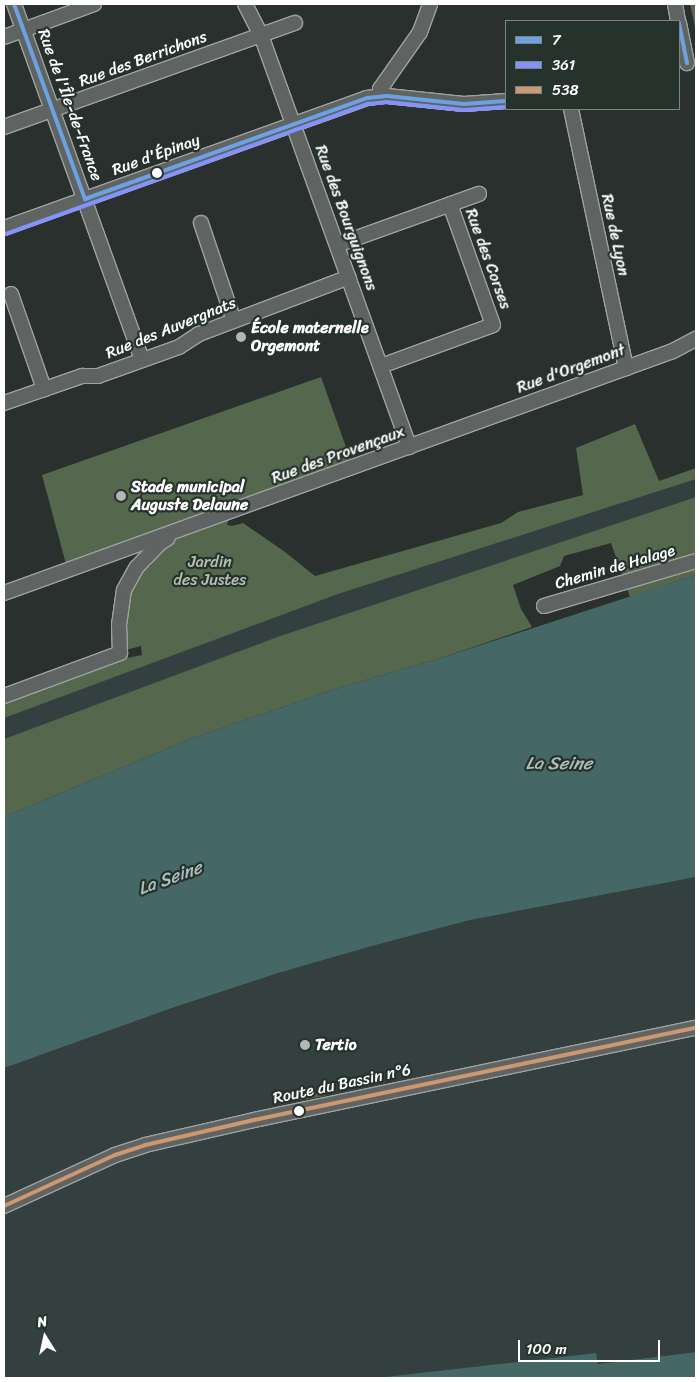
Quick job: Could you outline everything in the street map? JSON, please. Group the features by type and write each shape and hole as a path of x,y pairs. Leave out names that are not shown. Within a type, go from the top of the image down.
{"street":[{"name":"Rue de l'Île-de-France","path":"14,4 54,110 142,360"},
{"path":"4,37 94,4"},
{"name":"Rue des Bourguignons","path":"245,4 261,35 410,447"},
{"path":"380,96 380,89 420,32 430,4"},
{"path":"675,4 679,20"},
{"name":"Rue des Berrichons","path":"4,128 295,23"},
{"path":"680,27 687,63"},
{"name":"Rue d'Épinay","path":"4,228 367,98 380,96 464,104 505,101"},
{"name":"Rue de Lyon","path":"571,110 626,368"},
{"name":"Rue des Corses","path":"337,245 479,194"},
{"name":"Rue des Corses","path":"381,366 493,325 450,204"},
{"path":"201,223 234,321"},
{"name":"Rue des Auvergnats","path":"4,403 82,376 98,376 178,347 199,334 349,277"},
{"path":"11,294 44,389"},
{"name":"Rue d'Orgemont","path":"458,429 673,351 696,340"},
{"name":"Rue des Provençaux","path":"4,593 458,429"},
{"path":"4,696 120,653 119,626 124,590 137,567 160,542 176,532"},
{"name":"Chemin de Halage","path":"544,606 696,562"},
{"name":"Route du Bassin n°6","path":"4,1206 115,1155 145,1145 254,1120 696,1028"}],"shaded area":[{"path":"696,472 696,497 280,636 4,739 4,703"},
{"path":"696,877 696,1352 597,1364 595,1353 375,1378 4,1378 4,1068 172,1008 275,974 372,946 470,920"}],"green space":[{"path":"690,4 696,4 696,32"},
{"path":"321,377 351,461 66,564 42,475"},
{"name":"Jardin des Justes","path":"635,424 659,481 696,468 696,479 338,594 4,718 4,703 122,659 142,655 141,646 122,651 123,609 141,565 151,566 152,556 177,539 229,519 227,525 232,526 243,523 285,552 315,576 501,523 518,512 583,495 576,448"},
{"path":"696,497 696,575 630,597 611,543 564,556 560,566 513,585 521,609 532,627 438,659 335,689 190,739 4,817 4,739 280,636"},
{"path":"323,1092 327,1093 324,1096 296,1101 298,1097"}],"water":[{"name":"La Seine","path":"696,575 696,877 470,920 372,946 275,974 172,1008 4,1068 4,817 190,739 335,689 438,659"},
{"path":"696,1352 696,1378 375,1378 596,1353 598,1364"}],"transit line":[{"name":"7","path":"14,4 85,199"},
{"name":"7","path":"680,28 687,63"},
{"name":"7","path":"85,199 367,98 387,96 464,104 505,101"},
{"name":"361","path":"6,234 368,104 387,102 464,110 505,107"},
{"name":"538","path":"4,1206 115,1155 145,1145 254,1120 696,1028"}],"place":[{"name":"École maternelle Orgemont","path":"241,337"},
{"name":"Stade municipal Auguste Delaune","path":"121,496"},
{"name":"Tertio","path":"305,1045"}]}
